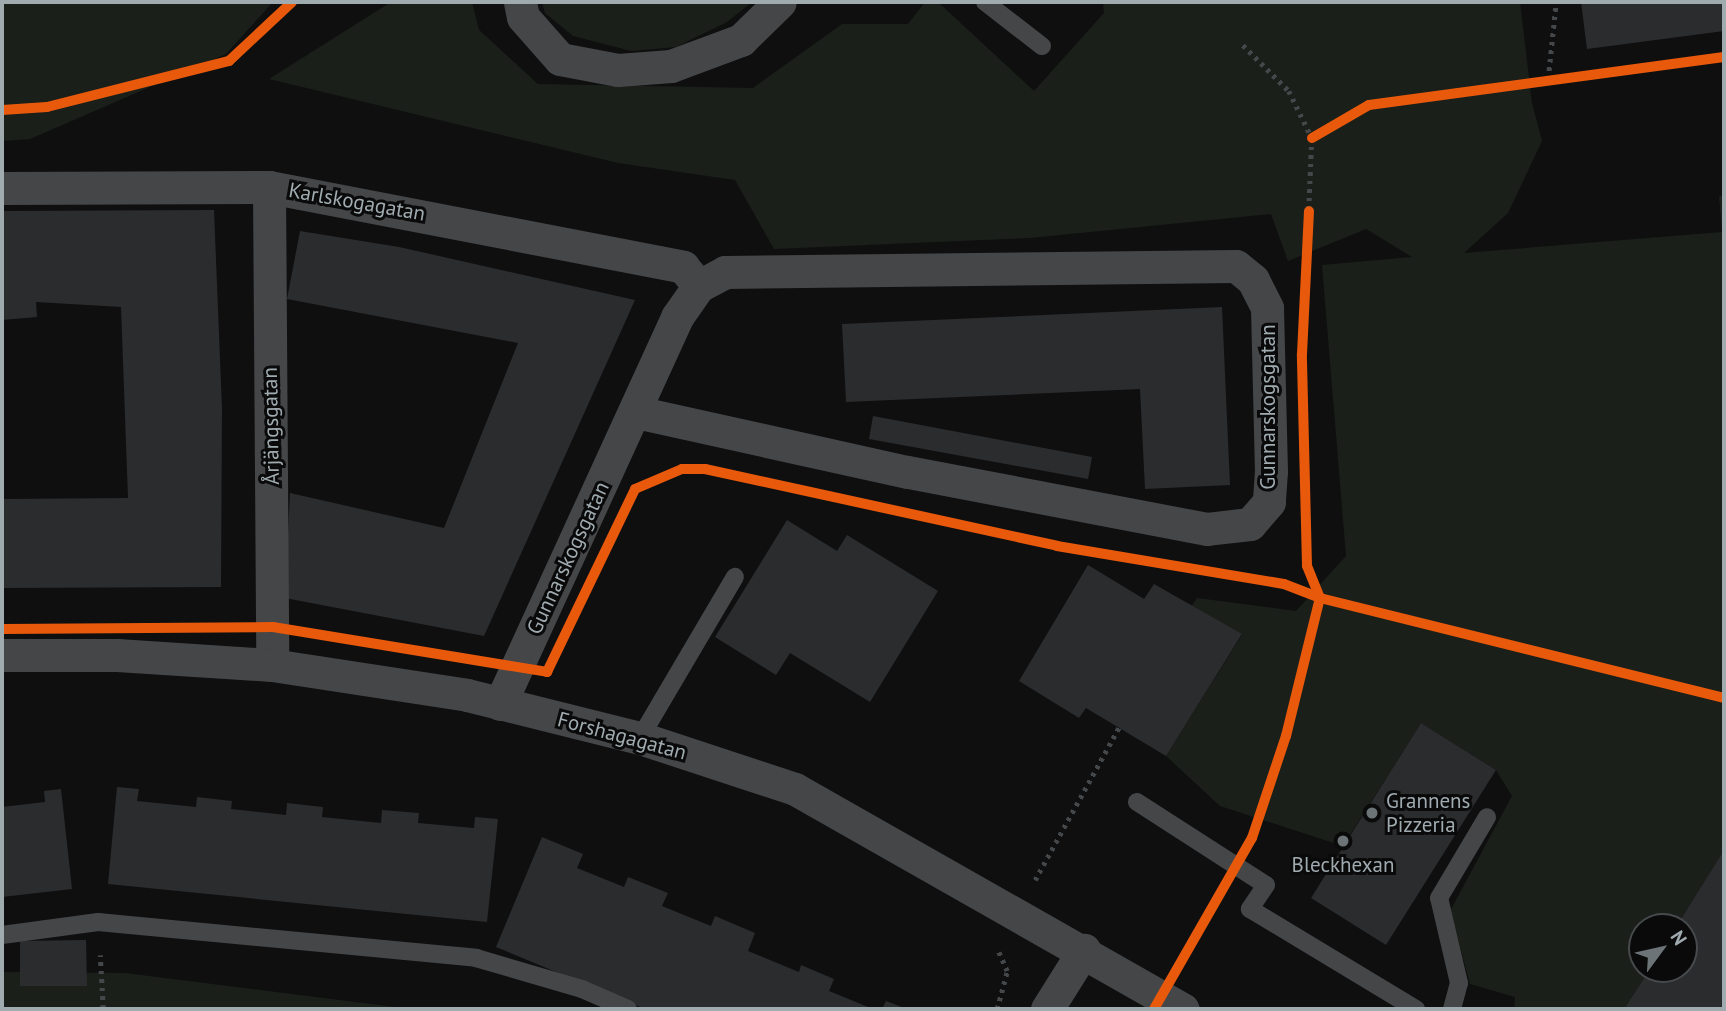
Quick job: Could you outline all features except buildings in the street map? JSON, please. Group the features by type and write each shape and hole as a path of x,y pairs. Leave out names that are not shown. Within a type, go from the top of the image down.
{"street":[{"path":"520,2 523,17 560,59 618,70 671,66 741,40 780,2"},
{"name":"Karlskogagatan","path":"2,188 269,187 683,267 699,286"},
{"name":"Årjängsgatan","path":"269,187 272,665"},
{"name":"Gunnarskogsgatan","path":"500,704 636,412 677,317 699,286 725,272 1237,266 1253,279 1267,308 1269,502 1250,524 1206,529 907,472 636,412"},
{"name":"Forshagagatan","path":"2,655 117,655 272,665 500,704 640,738 795,789 1018,912 1183,1009"},
{"path":"1047,1009 1084,950"}],"lane":[{"path":"985,2 1042,46"},
{"path":"640,738 735,577"},
{"path":"1138,802 1266,885 1250,909 1416,1009"},
{"path":"1452,1009 1459,983 1439,898 1487,817"},
{"path":"2,935 98,922 476,958 582,989 628,1009"}],"path":[{"path":"1548,79 1556,2"},
{"path":"1233,38 1289,91 1312,138 1308,224"},
{"path":"1535,80 1562,77"},
{"path":"1312,138 1323,131"},
{"path":"1018,912 1119,727"},
{"path":"98,922 103,1008 99,1009"},
{"path":"988,942 997,949 1007,971 997,1009"}],"shaded area":[{"path":"2,2 273,2 226,54 30,139 2,141"},
{"path":"391,2 472,2 479,30 538,84 753,88 842,24 908,24 925,2 938,2 1034,91 1104,13 1103,2 1520,2 1532,103 1542,141 1508,213 1464,253 1722,232 1719,196 1724,195 1724,850 1685,913 1628,913 1628,983 1641,983 1624,1009 1514,1009 1515,997 1470,984 1450,911 1512,796 1496,770 1421,723 1343,846 1220,806 1166,756 1242,635 1191,607 1197,598 1296,611 1346,556 1322,265 1412,257 1366,229 1288,261 1271,214 1030,238 774,249 735,180 618,163 269,79"},
{"path":"542,2 752,2 727,22 676,47 631,51 573,36 545,13"},
{"path":"2,972 125,973 411,1009 2,1009"}],"cycle path":[{"path":"2,110 47,107 229,61 292,2"},
{"path":"1312,138 1369,105 1724,57"},
{"path":"1154,1009 1252,838 1286,736 1320,598 1307,566 1302,354 1309,211"},
{"path":"2,629 273,627 547,672 635,489 682,469 705,469 1057,546 1284,584 1320,598 1724,698"}],"place":[{"name":"Grannens Pizzeria","path":"1372,813"},
{"name":"Bleckhexan","path":"1343,841"}]}
